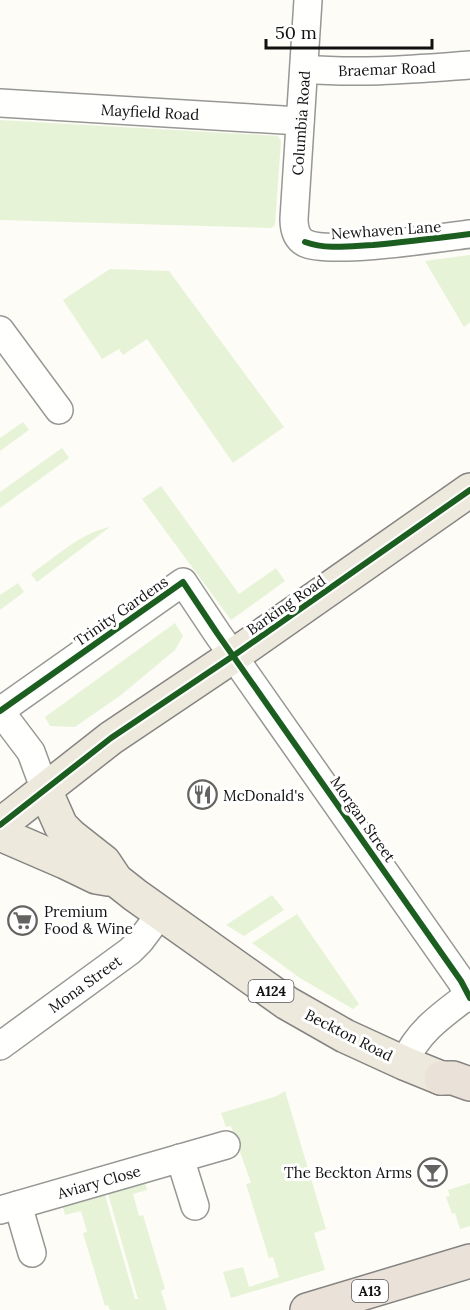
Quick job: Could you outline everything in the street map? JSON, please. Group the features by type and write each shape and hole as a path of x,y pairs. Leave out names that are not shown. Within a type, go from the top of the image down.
{"highway":[{"name":"A13","path":"307,1310 470,1261"}],"main road":[{"name":"Barking Road","path":"0,825 111,738 233,656 470,490"},
{"name":"Beckton Road","path":"45,790 62,826 70,836 104,862 116,880 287,1003 345,1036 404,1063 456,1081"},
{"name":"Beckton Road","path":"0,834 65,861 96,878 116,880"}],"street":[{"name":"Columbia Road","path":"305,242 300,238 294,226 308,0"},
{"name":"Braemar Road","path":"305,69 384,71 470,65"},
{"name":"Mayfield Road","path":"0,102 300,121"},
{"name":"Newhaven Lane","path":"305,242 315,246 338,247 470,234"},
{"path":"0,330 59,410"},
{"name":"Trinity Gardens","path":"0,711 183,582 233,656"},
{"name":"Morgan Street","path":"233,656 464,984 470,996"},
{"path":"0,711 31,752 45,790"},
{"name":"Mona Street","path":"0,1046 130,951 161,913"},
{"path":"404,1063 412,1045 421,1035 442,1015 470,996"},
{"name":"Aviary Close","path":"32,1253 9,1208 226,1145"},
{"path":"180,1158 195,1206"}],"green space":[{"path":"0,120 278,136 281,141 275,225 271,228 0,220"},
{"path":"470,255 470,322 464,327 425,261"},
{"path":"110,269 169,271 284,427 233,463 147,339 123,355 119,349 102,359 63,300"},
{"path":"23,422 29,430 0,451 0,438"},
{"path":"62,448 69,458 0,508 0,492"},
{"path":"161,486 239,594 276,568 285,581 231,620 142,499"},
{"path":"110,527 37,582 31,574 78,540"},
{"path":"18,583 24,592 0,610 0,595"},
{"path":"175,623 183,636 175,650 121,695 75,727 50,726 45,717"},
{"path":"272,895 284,910 244,936 226,925"},
{"path":"297,914 359,1004 353,1009 300,978 252,943"},
{"path":"285,1091 326,1229 314,1233 325,1270 231,1298 223,1272 243,1267 249,1287 279,1277 273,1257 269,1258 246,1184 251,1183 231,1126 226,1127 221,1113 277,1096"},
{"path":"145,1183 147,1190 133,1194 139,1216 143,1215 165,1289 161,1291 167,1310 110,1310 108,1305 105,1306 83,1233 87,1232 81,1211 65,1215 63,1207 105,1195 135,1299 138,1299 108,1194"},
{"path":"470,1183 470,1226 460,1229 455,1213 452,1214 446,1197 450,1196 448,1190"}],"cycle path":[{"path":"305,242 330,247 348,247 470,234"},
{"path":"0,825 111,738 233,656 470,490"},
{"path":"0,711 183,582 461,981 470,998"}],"place":[{"name":"McDonald's","path":"202,795"},
{"name":"Premium Food & Wine","path":"23,920"},
{"name":"The Beckton Arms","path":"433,1172"}]}
